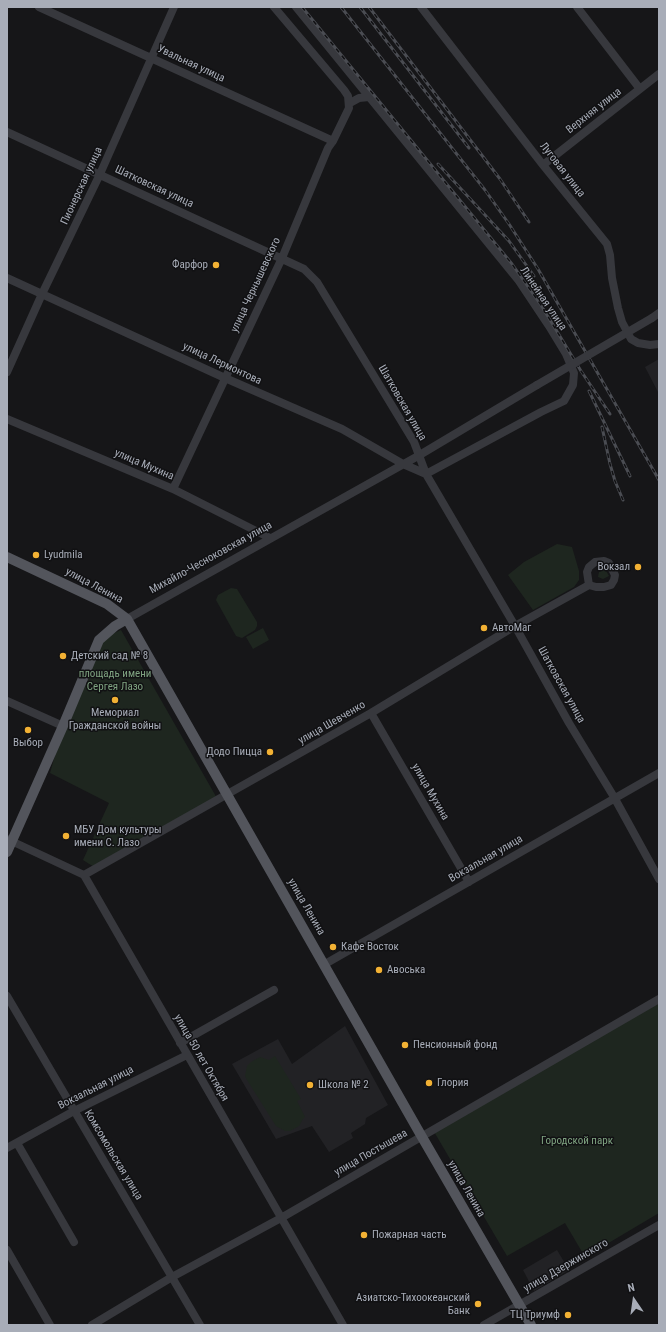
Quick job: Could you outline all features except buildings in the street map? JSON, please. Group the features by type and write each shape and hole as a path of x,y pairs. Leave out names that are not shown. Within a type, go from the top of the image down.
{"main road":[{"name":"улица Ленина","path":"7,557 107,604 127,618 422,1137 531,1325"},
{"name":"Михайло-Чесноковская улица","path":"7,852 10,840 62,726 98,640 127,618"}],"street":[{"name":"Увальная улица","path":"39,7 333,141"},
{"name":"Пионерская улица","path":"7,372 42,294 100,174 174,7"},
{"path":"274,7 344,90 350,103 359,98 369,97"},
{"name":"Линейная улица","path":"296,7 519,281 562,348 574,373 573,385 564,401 426,474"},
{"path":"577,7 640,89"},
{"name":"Луговая улица","path":"424,8 543,165 607,244 618,308 622,322 631,339 638,343 650,346 659,344"},
{"name":"Верхняя улица","path":"543,165 659,74"},
{"name":"улица Чернышевского","path":"173,489 282,258 328,148 349,108 355,81"},
{"name":"Шатковская улица","path":"7,132 282,258 304,269 317,282 414,442 426,474 515,626 569,723 614,798 659,879"},
{"name":"улица Лермонтова","path":"7,278 342,430 403,464 426,474"},
{"name":"Михайло-Чесноковская улица","path":"127,618 418,456 656,316"},
{"name":"улица Мухина","path":"7,419 173,489 270,538"},
{"name":"улица Шевченко","path":"84,875 371,713 515,626 589,585"},
{"path":"7,701 62,726"},
{"name":"улица Мухина","path":"371,713 469,882"},
{"name":"Вокзальная улица","path":"325,964 659,773"},
{"path":"10,840 84,875"},
{"name":"улица 50 лет Октября","path":"84,875 343,1325"},
{"path":"180,1043 274,990"},
{"name":"Комсомольская улица","path":"7,996 200,1325"},
{"name":"улица Постышева","path":"92,1325 172,1277 281,1218 659,999"},
{"name":"Вокзальная улица","path":"7,1148 74,1111 187,1055"},
{"path":"16,1143 74,1242"},
{"name":"улица Дзержинского","path":"484,1325 659,1226"},
{"path":"7,1250 50,1325"}],"shaded area":[{"path":"659,359 659,394 645,367"},
{"name":"Школа № 2","path":"345,1026 388,1105 366,1118 365,1124 351,1133 353,1138 329,1152 312,1126 276,1139 232,1064 278,1039 292,1064"},
{"path":"557,1250 569,1270 534,1291 523,1270"}],"green space":[{"path":"557,544 572,547 579,571 579,580 574,587 533,610 508,575 524,562"},
{"path":"605,569 609,576 603,579 598,577 599,572"},
{"path":"231,588 237,589 257,622 255,630 242,638 236,636 216,600 218,595"},
{"path":"263,628 269,640 253,649 246,637"},
{"name":"площадь имени Сергея Лазо","path":"121,630 218,800 94,867 83,860 109,803 50,773 66,717 99,640"},
{"name":"Городской парк","path":"659,999 659,1213 585,1257 565,1223 507,1256 433,1130"},
{"path":"275,1056 301,1099 297,1101 305,1117 299,1126 290,1131 285,1131 276,1126 245,1076 247,1066 251,1062 260,1057 269,1060"}],"railway":[{"path":"302,7 512,264 541,305 581,371 610,414"},
{"path":"341,7 485,190 509,224 538,269 659,480"},
{"path":"360,7 469,148"},
{"path":"369,7 500,179 529,222"},
{"path":"438,164 509,241 534,276"},
{"path":"589,391 630,476"},
{"path":"602,427 610,464 623,500"}],"place":[{"name":"Фарфор","path":"216,265"},
{"name":"Lyudmila","path":"36,555"},
{"name":"Вокзал","path":"638,567"},
{"name":"АвтоМаг","path":"484,628"},
{"name":"Детский сад № 8","path":"63,656"},
{"name":"Мемориал Гражданской войны","path":"115,700"},
{"name":"Выбор","path":"28,730"},
{"name":"Додо Пицца","path":"270,752"},
{"name":"МБУ Дом культуры имени С. Лазо","path":"66,836"},
{"name":"Кафе Восток","path":"333,947"},
{"name":"Авоська","path":"379,970"},
{"name":"Пенсионный фонд","path":"405,1045"},
{"name":"Глория","path":"429,1083"},
{"name":"Школа № 2","path":"310,1085"},
{"name":"Пожарная часть","path":"364,1235"},
{"name":"Азиатско-Тихоокеанский Банк","path":"478,1304"},
{"name":"ТЦ Триумф","path":"568,1315"}]}
